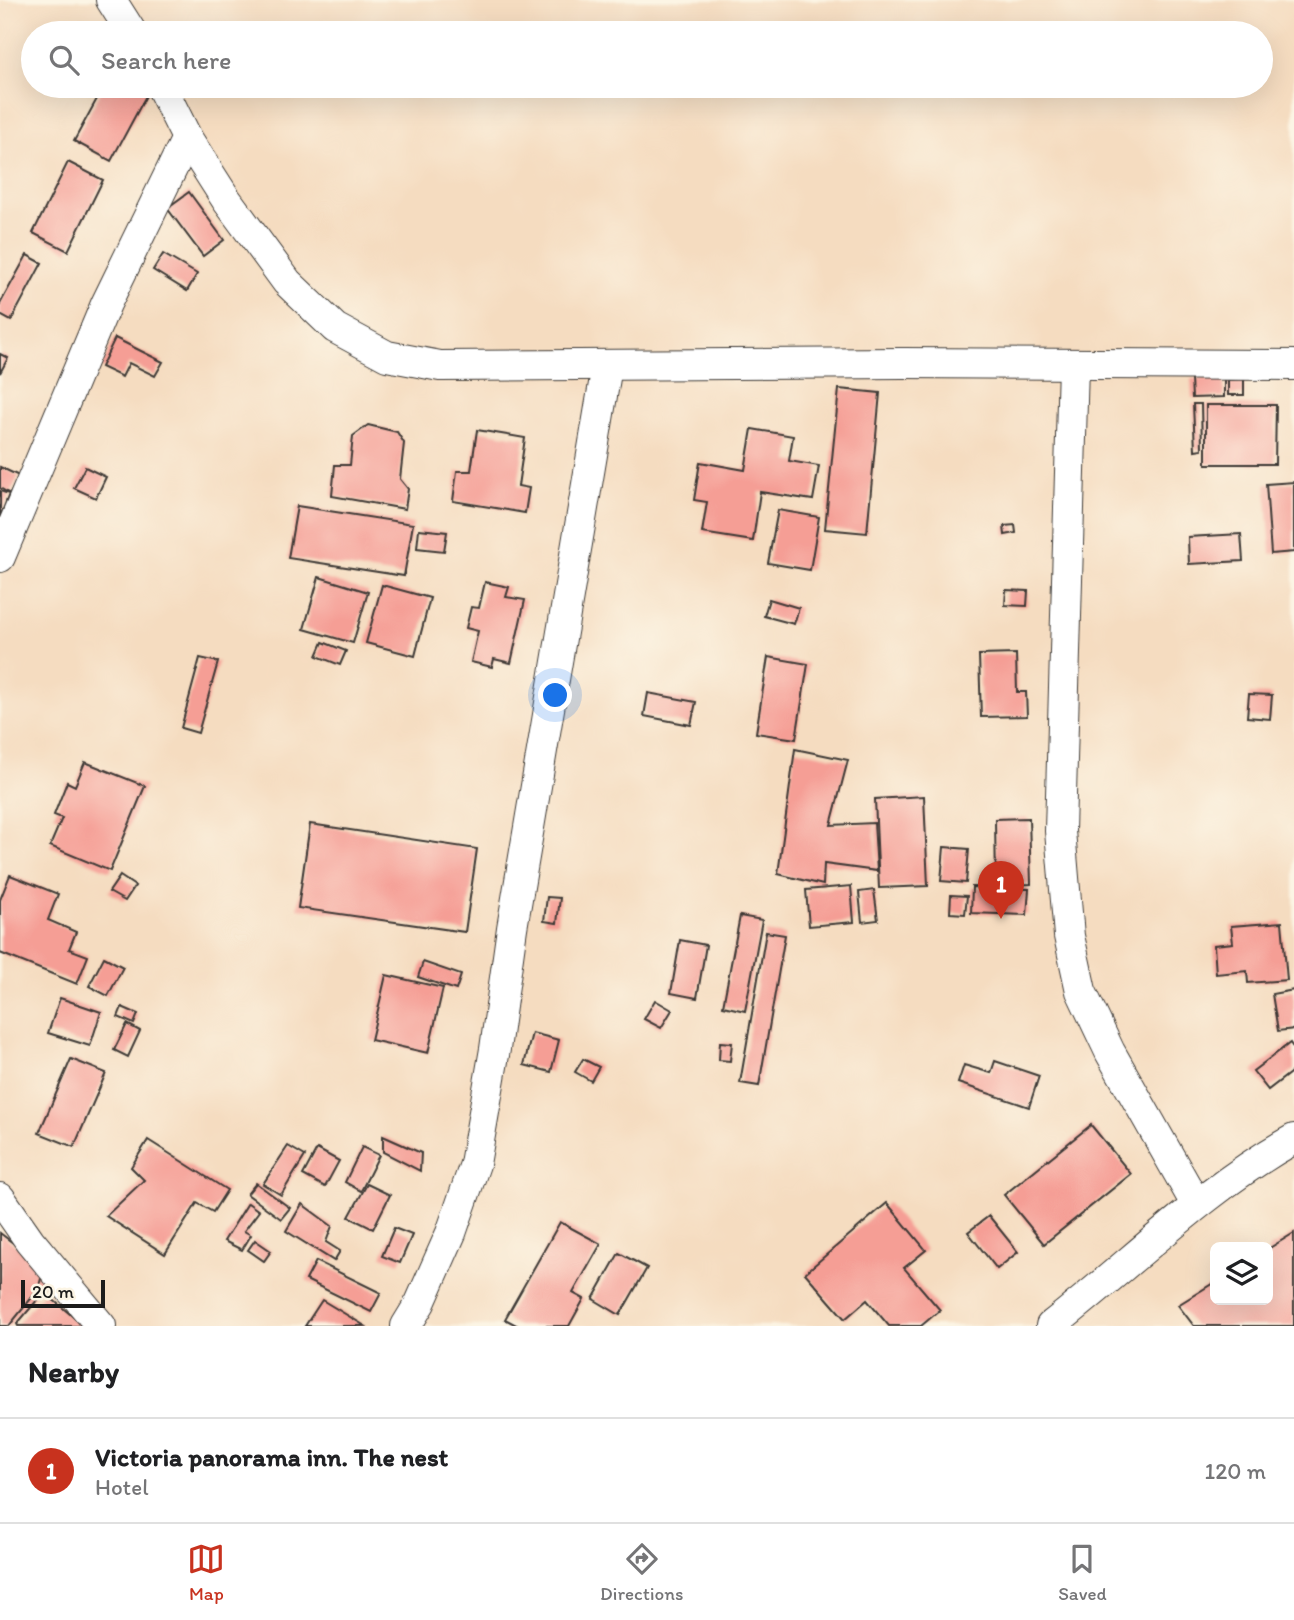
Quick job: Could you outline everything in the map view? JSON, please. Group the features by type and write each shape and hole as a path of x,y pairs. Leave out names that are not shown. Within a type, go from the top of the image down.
{"street":[{"path":"111,0 124,21"},
{"path":"167,98 187,138 226,199 287,282 335,328 387,356 440,366 903,363 1294,365"},
{"path":"0,557 106,304 187,138"},
{"path":"1073,365 1060,831 1069,936 1080,991 1110,1052 1196,1204"},
{"path":"405,1326 420,1303 452,1233 475,1164 607,366"},
{"path":"1051,1326 1196,1204 1273,1150 1294,1139"},
{"path":"0,1198 30,1241 101,1326"}],"building":[{"path":"97,98 145,98 111,161 74,141"},
{"path":"68,162 103,180 68,251 33,233"},
{"path":"189,192 224,240 203,256 167,208"},
{"path":"163,254 197,274 187,291 153,270"},
{"path":"27,255 42,263 11,321 0,315 0,304"},
{"path":"115,338 163,362 155,376 129,363 122,377 101,367"},
{"path":"0,354 8,358 0,373"},
{"path":"1224,377 1224,397 1192,398 1191,379"},
{"path":"1244,379 1244,395 1228,395 1228,380"},
{"path":"839,389 880,393 867,533 825,529"},
{"path":"1193,404 1201,404 1202,449 1195,450"},
{"path":"1206,405 1276,405 1275,464 1206,464"},
{"path":"368,425 397,432 404,443 400,479 408,489 405,509 332,496 335,465 350,465 353,436"},
{"path":"752,429 793,436 789,461 819,466 813,500 760,492 753,541 702,533 707,502 694,500 700,462 745,470"},
{"path":"477,430 525,438 518,486 529,488 525,513 453,501 457,471 471,471"},
{"path":"0,467 19,476 10,494 0,488"},
{"path":"85,467 106,477 96,498 74,488"},
{"path":"1294,482 1294,552 1271,554 1266,484"},
{"path":"0,491 9,494 0,517"},
{"path":"297,506 413,524 404,576 288,558"},
{"path":"778,510 819,517 810,570 768,563"},
{"path":"1015,525 1016,533 1005,535 1004,526"},
{"path":"419,529 447,532 444,551 417,548"},
{"path":"1241,534 1243,561 1189,564 1188,537"},
{"path":"319,577 368,592 353,643 304,629"},
{"path":"485,582 509,587 506,597 525,600 511,663 494,659 492,667 471,662 478,631 466,628 471,607 479,608"},
{"path":"382,585 430,598 415,656 366,643"},
{"path":"1006,590 1028,591 1027,606 1005,605"},
{"path":"769,599 799,608 794,624 764,616"},
{"path":"323,642 346,651 340,665 317,656"},
{"path":"1016,654 1017,692 1026,692 1027,716 981,717 979,655"},
{"path":"768,657 808,664 796,739 756,733"},
{"path":"200,658 218,662 198,733 181,728"},
{"path":"648,693 696,702 691,725 644,716"},
{"path":"1249,694 1272,695 1270,719 1247,717"},
{"path":"795,749 848,760 831,825 874,823 877,871 824,864 823,885 778,874"},
{"path":"85,762 145,786 110,871 50,846 62,818 54,815 67,782 75,786"},
{"path":"924,796 928,886 879,888 875,799"},
{"path":"1029,818 1031,884 996,885 995,819"},
{"path":"310,824 477,849 465,932 298,908"},
{"path":"944,847 969,849 966,883 941,881"},
{"path":"10,875 58,894 48,920 76,932 69,949 88,956 77,984 0,953 0,900"},
{"path":"120,876 135,886 125,901 109,892"},
{"path":"851,886 854,922 809,926 806,890"},
{"path":"972,887 1029,889 1027,915 971,913"},
{"path":"874,890 878,920 862,922 859,892"},
{"path":"951,895 967,896 965,914 950,913"},
{"path":"547,897 560,898 557,923 544,921"},
{"path":"740,916 762,920 745,1011 723,1006"},
{"path":"1282,922 1287,980 1248,983 1247,971 1216,974 1214,945 1233,943 1231,926"},
{"path":"766,932 785,935 759,1086 740,1083"},
{"path":"680,940 706,945 697,998 671,993"},
{"path":"104,957 123,967 108,996 89,986"},
{"path":"423,962 461,975 456,990 418,977"},
{"path":"386,975 443,988 428,1053 371,1040"},
{"path":"1294,990 1294,1029 1278,1031 1272,994"},
{"path":"60,998 101,1012 90,1046 48,1033"},
{"path":"655,1000 672,1010 661,1028 644,1019"},
{"path":"122,1007 138,1014 134,1024 118,1017"},
{"path":"127,1024 140,1031 128,1057 114,1050"},
{"path":"532,1033 559,1040 551,1072 524,1065"},
{"path":"720,1042 732,1043 730,1061 719,1060"},
{"path":"1290,1043 1294,1049 1294,1070 1268,1090 1253,1071"},
{"path":"71,1059 106,1073 74,1147 39,1133"},
{"path":"583,1059 599,1067 591,1081 575,1072"},
{"path":"995,1061 1039,1076 1029,1107 958,1083 964,1065 991,1073"},
{"path":"1091,1125 1131,1174 1044,1244 1004,1195"},
{"path":"383,1136 421,1153 420,1171 383,1152"},
{"path":"148,1140 227,1190 213,1212 197,1203 165,1254 106,1216 144,1180 131,1167"},
{"path":"288,1146 305,1156 281,1195 263,1184"},
{"path":"362,1147 379,1155 361,1191 345,1182"},
{"path":"317,1149 339,1161 325,1187 303,1175"},
{"path":"256,1183 290,1208 281,1219 247,1194"},
{"path":"367,1184 390,1195 373,1229 349,1217"},
{"path":"248,1203 259,1211 244,1231 251,1235 242,1250 224,1241"},
{"path":"887,1203 926,1250 904,1268 940,1310 921,1326 889,1326 867,1300 845,1319 805,1273"},
{"path":"302,1204 332,1226 326,1242 340,1251 334,1261 286,1231"},
{"path":"989,1216 1018,1252 997,1269 968,1232"},
{"path":"560,1222 601,1244 573,1293 584,1299 569,1326 518,1326 505,1319"},
{"path":"394,1228 412,1235 400,1263 382,1256"},
{"path":"0,1233 44,1267 38,1290 9,1326 0,1326"},
{"path":"1294,1233 1294,1326 1194,1326 1178,1305 1210,1285 1210,1305 1273,1305 1273,1246"},
{"path":"255,1240 271,1251 264,1261 248,1250"},
{"path":"619,1253 647,1268 620,1315 593,1299"},
{"path":"316,1261 381,1293 371,1312 306,1280"},
{"path":"44,1292 84,1326 18,1326"},
{"path":"322,1300 365,1326 305,1326"}],"place":[{"name":"Victoria panorama inn. The nest","path":"1001,919"}]}
